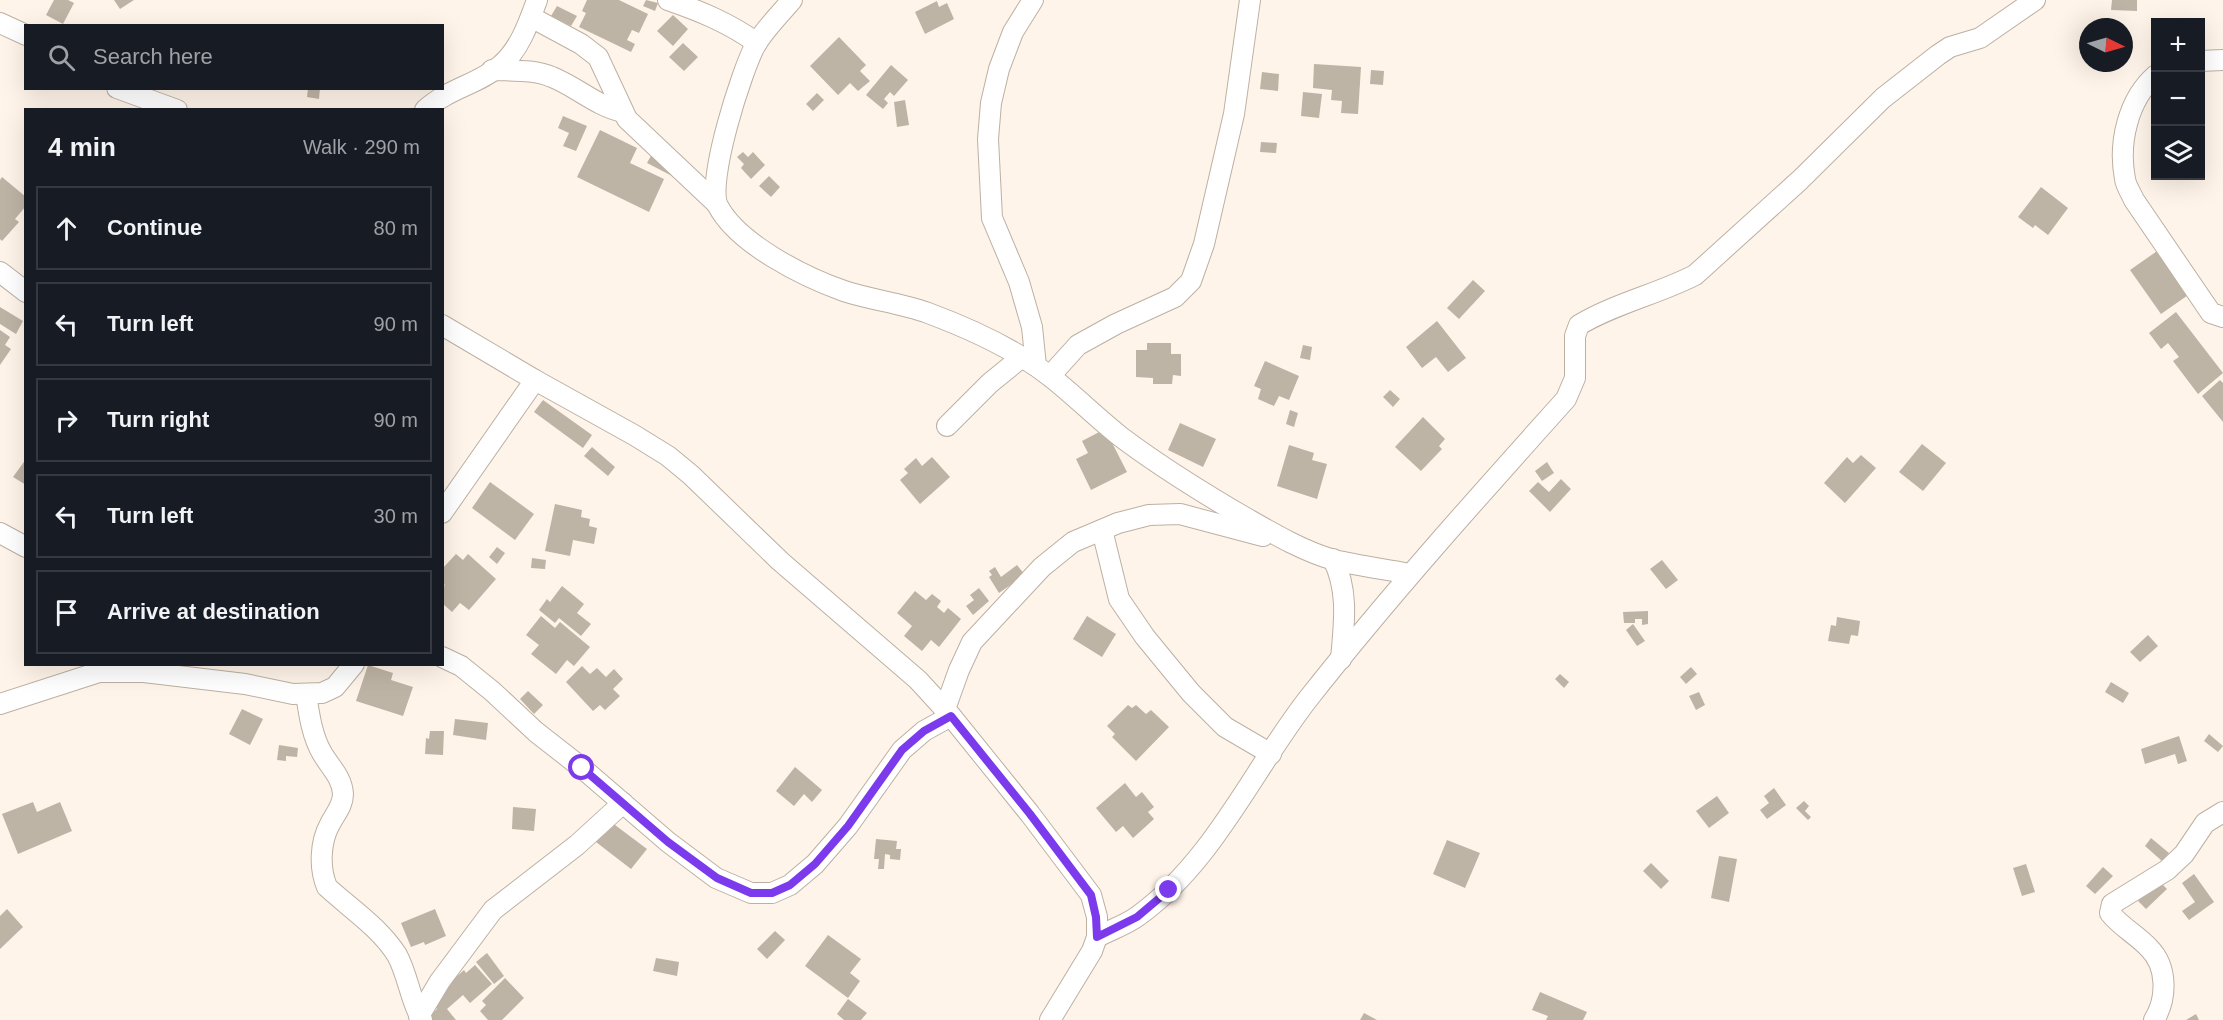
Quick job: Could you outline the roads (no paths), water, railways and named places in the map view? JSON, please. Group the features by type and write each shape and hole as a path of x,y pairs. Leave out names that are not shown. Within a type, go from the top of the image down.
{"street":[{"path":"668,0 707,14 737,29 757,43"},
{"path":"716,202 721,152 740,82 757,43 792,0"},
{"path":"1034,0 1013,32 999,69 992,103 988,148 992,218 1019,282 1032,327 1036,366"},
{"path":"947,426 990,383 1036,366 1116,324 1175,297 1191,281 1204,244 1233,114 1250,0"},
{"path":"1097,937 1137,917 1169,890 1200,855 1231,814 1306,702 1410,574 1566,399 1575,378 1575,336 1579,325 1597,314 1675,285 1695,275 1800,180 1883,98 1950,47 1980,38 2035,0"},
{"path":"428,108 455,88 501,65 514,50 534,9 598,57 623,112 634,127 716,202 726,220 754,247 844,291 926,312 1001,345 1036,366 1119,435 1187,484 1286,542"},
{"path":"0,23 24,34"},
{"path":"2205,61 2223,60"},
{"path":"492,70 541,73 578,90 599,104 623,112"},
{"path":"2151,80 2141,91 2129,115 2123,147 2125,180 2134,200 2211,313 2223,317"},
{"path":"122,90 172,108"},
{"path":"0,272 24,290"},
{"path":"444,327 668,456 691,475 780,561 918,680 948,713 1030,814 1091,895 1096,917 1097,937 1092,951 1050,1020"},
{"path":"444,510 535,380"},
{"path":"444,658 461,666 668,842 717,878 751,893 772,893 790,885 815,864 848,826 902,750 948,713 972,642 1042,567 1073,542 1118,523 1149,515 1180,514 1286,542 1333,559 1410,574"},
{"path":"1102,530 1119,599 1145,637 1191,693 1225,727 1271,754"},
{"path":"0,533 24,546"},
{"path":"1333,559 1341,574 1345,595 1341,659"},
{"path":"0,704 98,668 153,673 306,694 322,693 335,687 352,666"},
{"path":"306,694 317,742 341,783 343,794 342,802 325,834 322,861 324,881 327,887 378,930 397,956 421,1018"},
{"path":"421,1018 440,981 493,910 577,845 623,803"},
{"path":"2154,1020 2161,1009 2164,988 2162,970 2152,951 2137,936 2119,924 2110,913 2112,904 2167,870 2184,854 2205,824 2223,812"}]}
